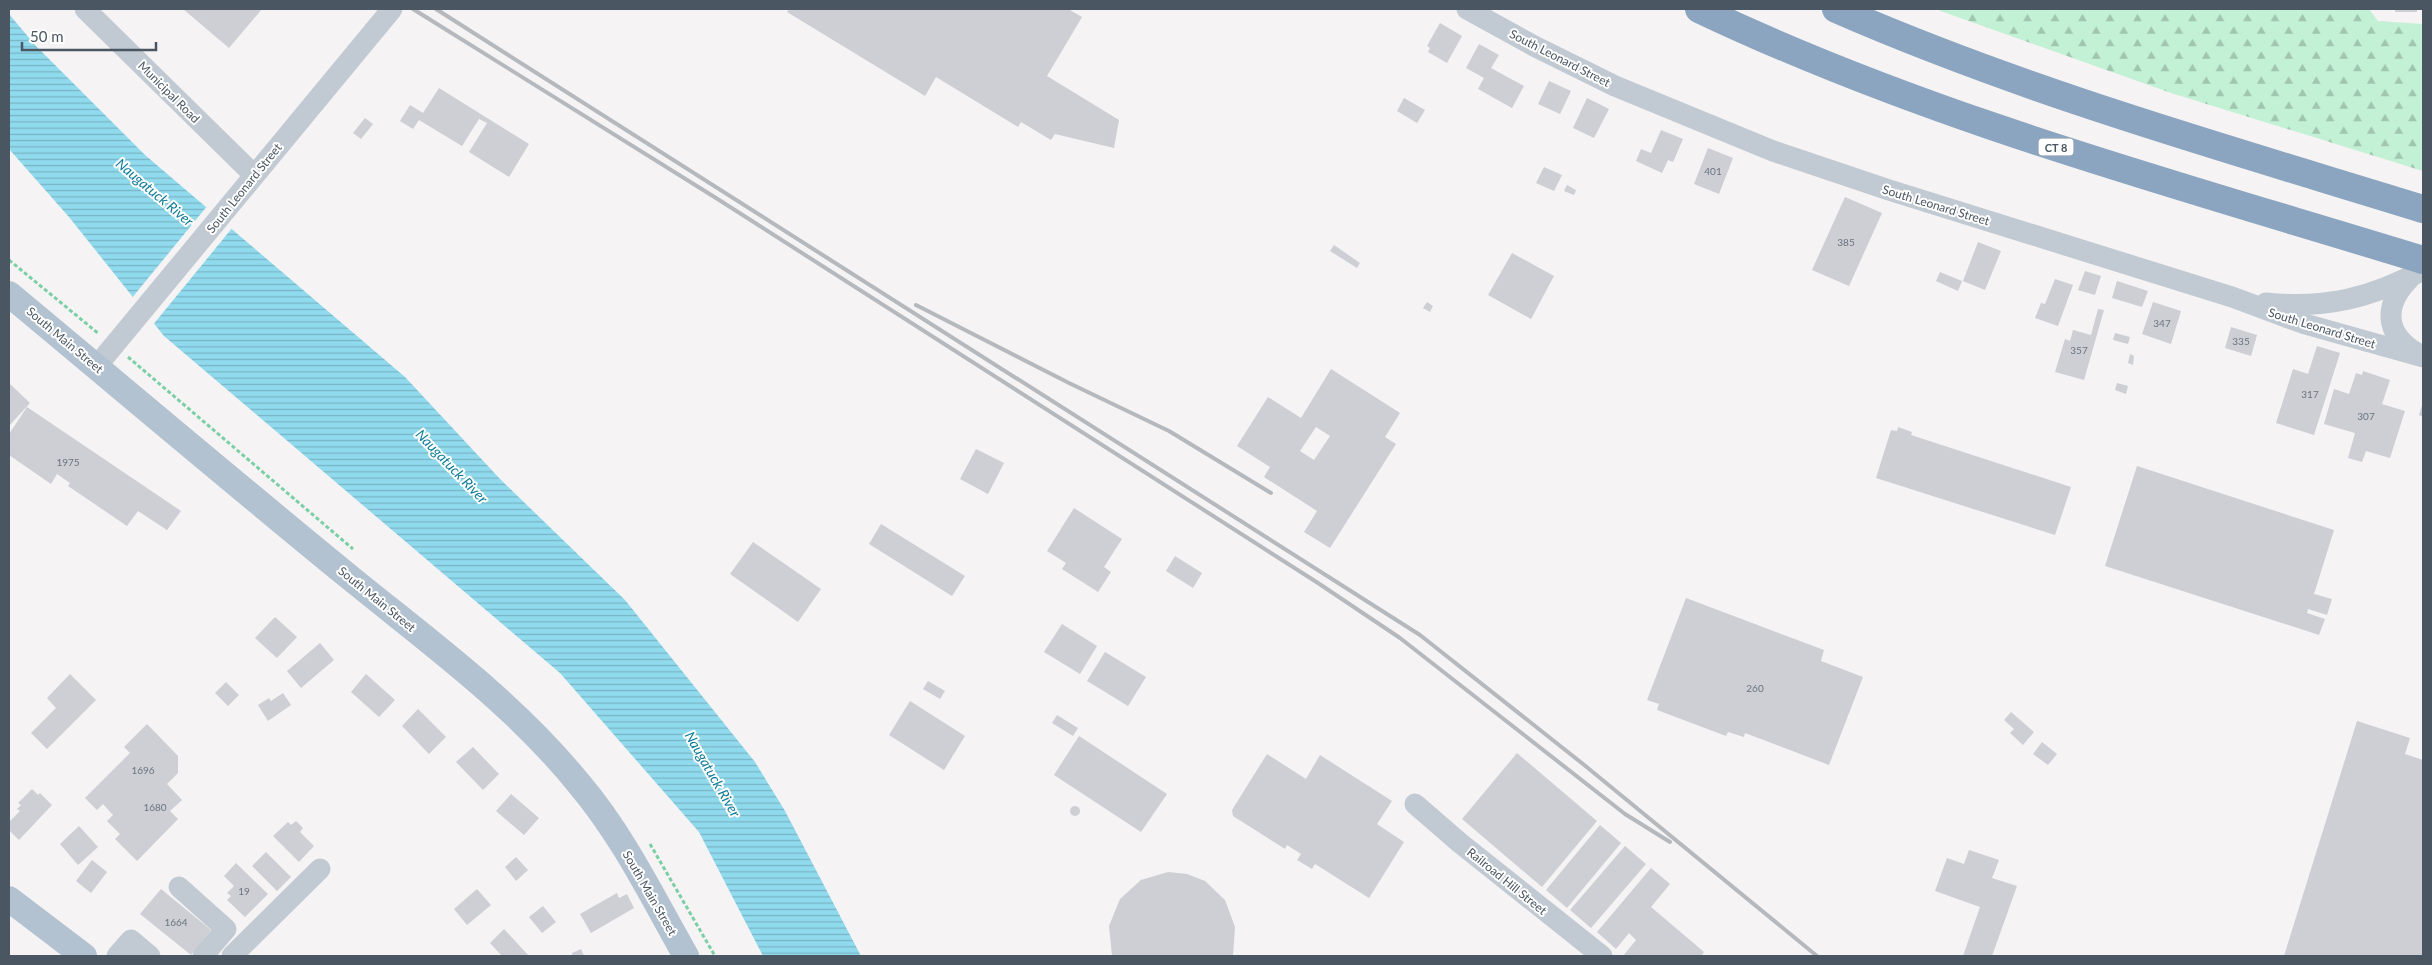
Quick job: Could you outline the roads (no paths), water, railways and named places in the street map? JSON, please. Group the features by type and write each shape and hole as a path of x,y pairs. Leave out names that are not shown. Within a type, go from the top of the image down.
{"highway":[{"name":"CT 8","path":"1699,9 1808,57 1922,103 2419,268"},
{"path":"1836,9 1941,53 2047,92 2423,209"}],"main road":[{"name":"South Main Street","path":"9,294 349,577 460,665 535,735 579,783 601,812 686,956"},
{"path":"9,899 84,956"}],"street":[{"name":"Municipal Road","path":"85,9 254,175"},
{"name":"South Leonard Street","path":"96,367 392,9"},
{"name":"South Leonard Street","path":"1466,9 1534,46 1615,86 1773,152 2232,298 2305,324 2423,357"},
{"path":"2232,298 2276,304 2314,305 2349,300 2366,295 2419,268"},
{"path":"2419,268 2394,298 2391,322 2403,344 2423,357"},
{"name":"Railroad Hill Street","path":"1415,804 1460,843 1602,956"},
{"path":"232,956 320,869"},
{"path":"179,887 226,929 203,956"},
{"path":"117,956 131,940 150,956"}],"water":[{"name":"Naugatuck River","path":"9,14 35,45 145,155 405,377 500,479 625,600 755,762 785,811 861,956 763,956 699,832 560,673 164,336 69,217 9,149"}],"railway":[{"path":"413,9 716,198 1318,583 1400,638 1625,814 1670,842"},
{"path":"436,9 1420,635 1583,764 1817,956"},
{"path":"916,305 1069,383 1169,431 1271,493"}]}
